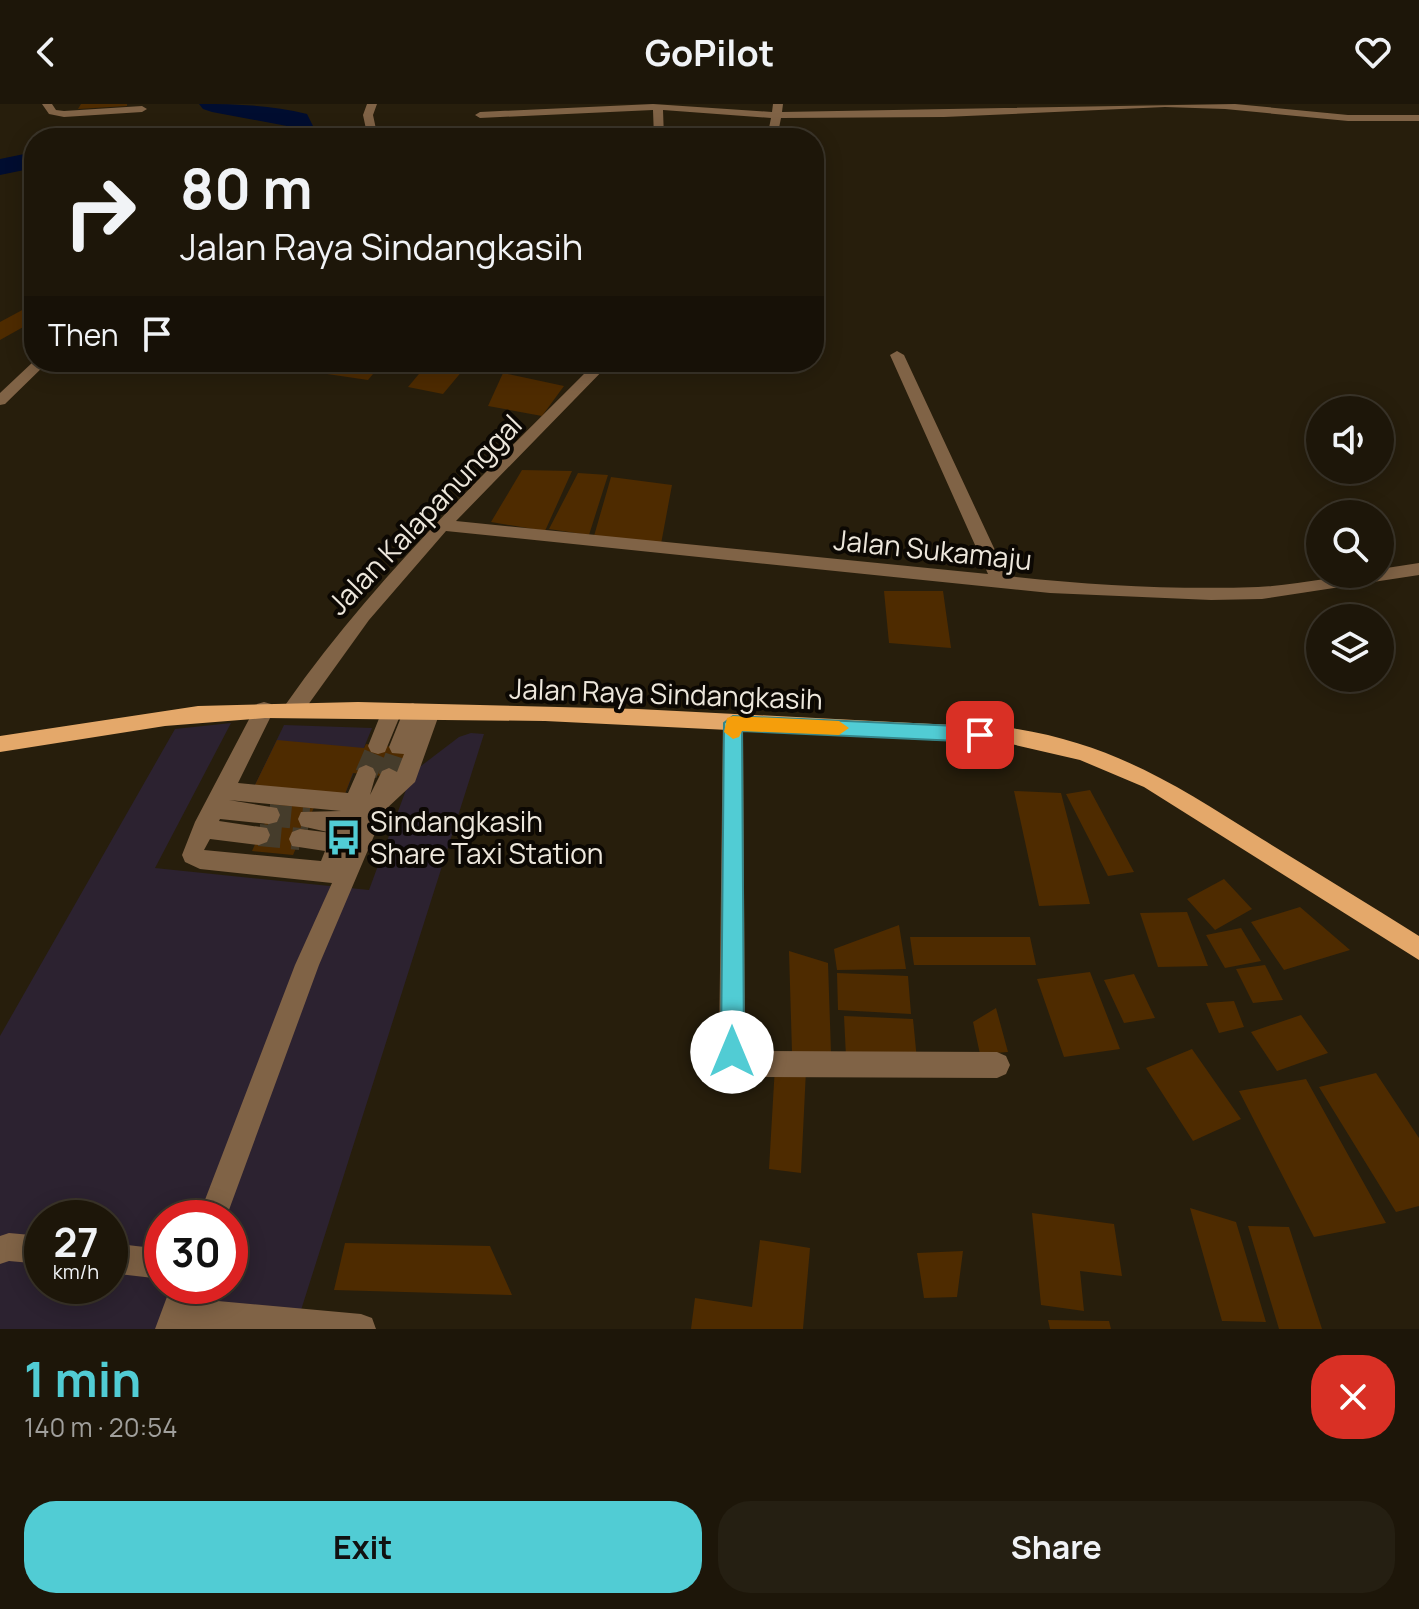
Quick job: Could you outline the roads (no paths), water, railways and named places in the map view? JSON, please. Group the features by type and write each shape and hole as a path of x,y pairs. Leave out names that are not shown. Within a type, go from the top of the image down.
{"main road":[{"name":"Jalan Raya Sindangkasih","path":"0,744 190,715 264,710 412,711 1011,736 1073,747 1111,761 1196,806 1419,949"}],"street":[{"path":"47,104 53,112 64,114 142,109"},
{"path":"371,128 368,115 372,104"},
{"path":"480,115 498,109 658,106 944,114 1176,104 1348,118 1419,118"},
{"path":"658,106 659,128"},
{"path":"897,355 1000,581"},
{"path":"0,401 30,372"},
{"name":"Jalan Kalapanunggal","path":"293,710 344,634 442,525 594,372"},
{"name":"Jalan Sukamaju","path":"442,525 1104,590 1262,593 1419,569"},
{"path":"264,710 208,820 193,855 200,859 350,842 404,782 412,711"},
{"path":"389,746 412,711"},
{"path":"733,723 732,1052 735,1057 751,1064 997,1065"},
{"path":"219,1200 350,842 366,774"},
{"path":"350,842 389,777"},
{"path":"208,820 264,825"},
{"path":"208,820 350,842"},
{"path":"305,829 350,842"},
{"path":"0,1250 24,1248"},
{"path":"178,1309 361,1329"}],"waterway":[{"path":"212,104 298,120 299,128"},
{"path":"0,167 24,162"}],"tunnel":[{"path":"366,774 378,746"},
{"path":"389,777 399,747"},
{"path":"269,815 309,819"},
{"path":"259,835 300,839"}],"place":[{"name":"Sindangkasih Share Taxi Station","path":"344,837"}]}
